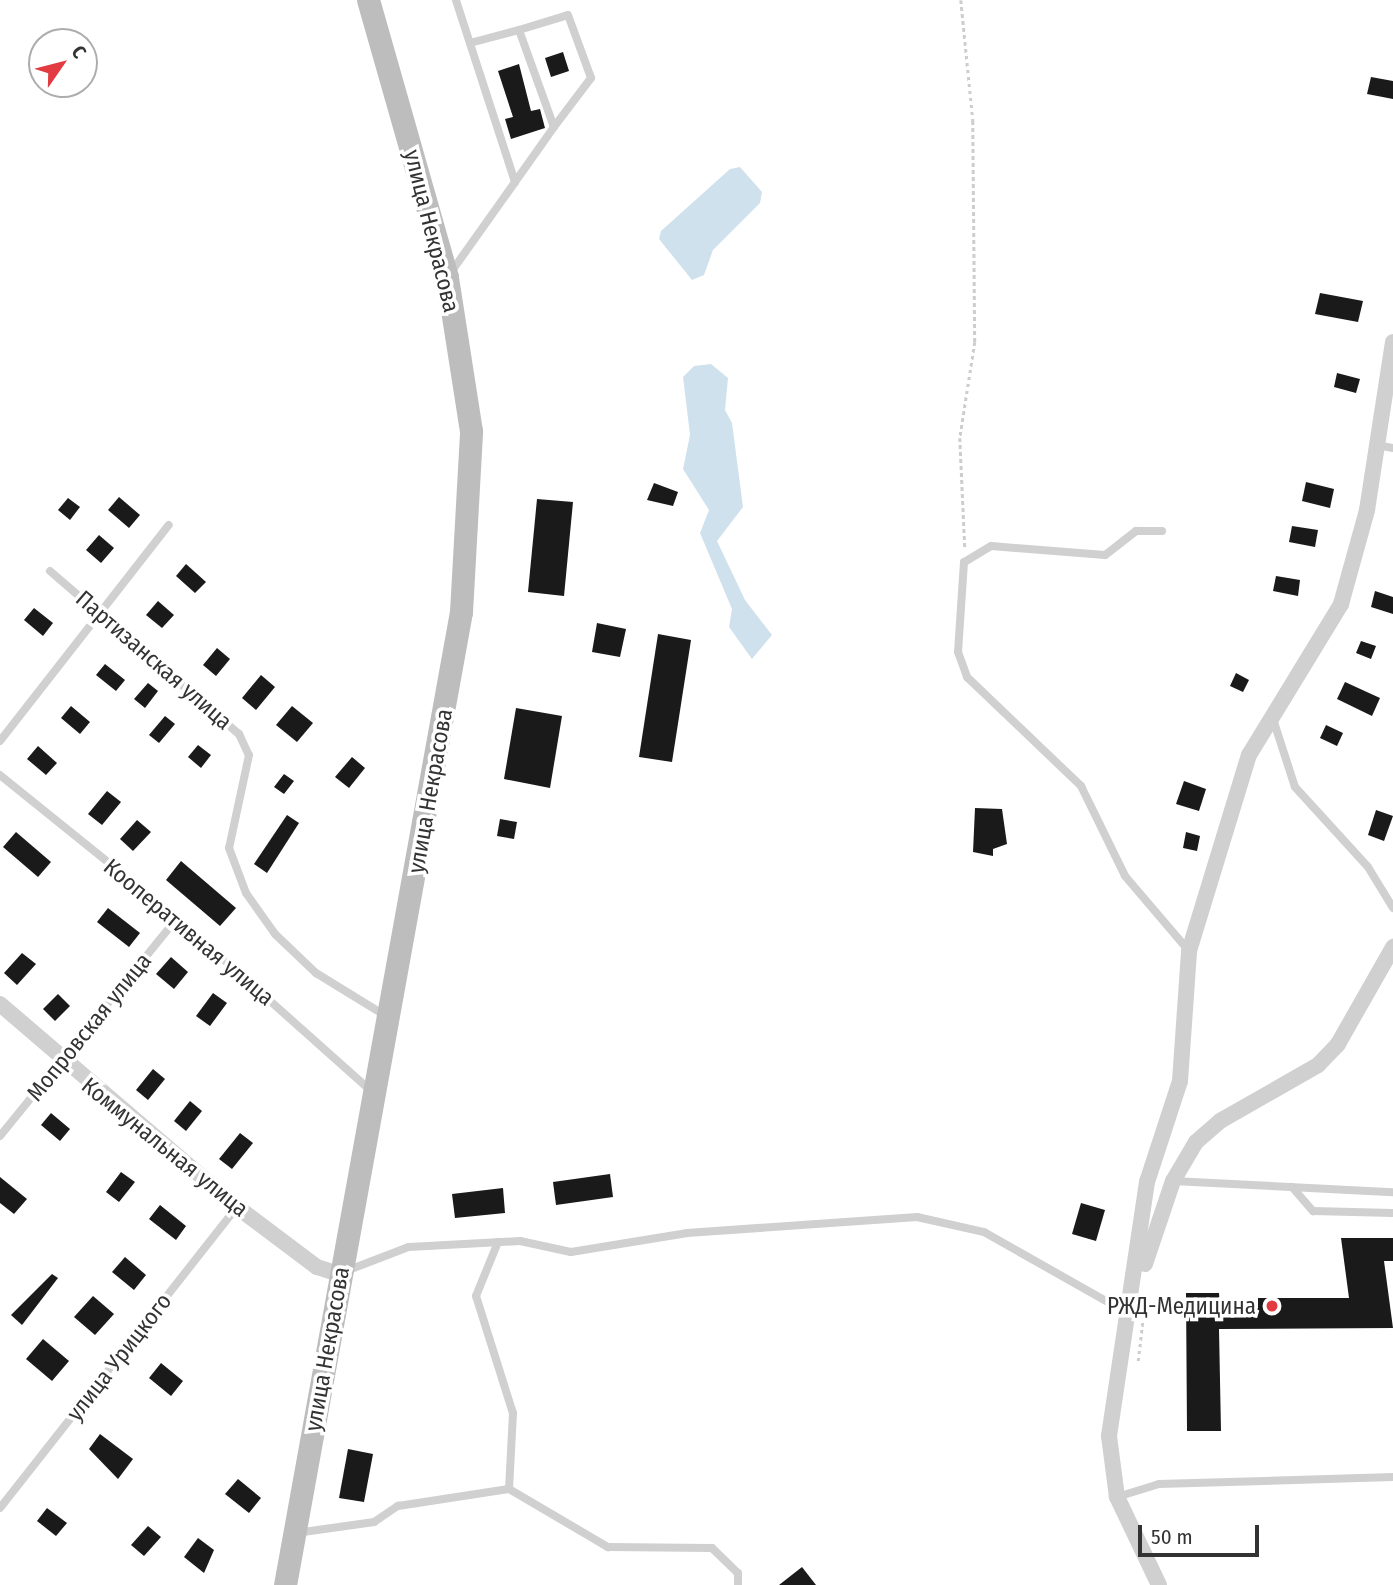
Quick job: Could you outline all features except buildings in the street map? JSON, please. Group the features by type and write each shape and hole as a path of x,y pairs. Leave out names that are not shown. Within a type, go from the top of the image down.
{"main road":[{"name":"улица Некрасова","path":"285,1585 390,1018 461,612 471,431 447,277 368,0"}],"street":[{"path":"1159,1585 1117,1497 1109,1436 1134,1296 1147,1182 1180,1081 1189,951 1249,755 1340,604 1385,446 1393,342"},
{"path":"1134,1296 1173,1181 1196,1142 1220,1121 1318,1065 1393,947"},
{"name":"Коммунальная улица","path":"0,1004 62,1062 237,1207 317,1267 341,1275"}],"lane":[{"path":"456,0 515,182"},
{"path":"447,277 591,78 568,15 470,43"},
{"path":"519,30 555,127"},
{"path":"0,741 169,525"},
{"path":"1162,531 1136,531 1105,555 991,546 964,562 958,652 967,677 1081,786 1125,876 1189,951"},
{"name":"Партизанская улица","path":"50,571 101,612 239,734 249,755 229,848 253,903 316,973 390,1018"},
{"path":"1272,716 1295,787 1368,867 1393,908"},
{"name":"Кооперативная улица","path":"0,775 177,918 374,1093"},
{"name":"Мопровская улица","path":"0,1136 177,918"},
{"path":"1173,1181 1393,1192"},
{"path":"1292,1187 1314,1211 1393,1213"},
{"name":"улица Урицкого","path":"0,1508 237,1207"},
{"path":"341,1275 409,1247 498,1242 571,1252 687,1233 917,1217 984,1232 1131,1315"},
{"path":"498,1242 476,1296 513,1413 509,1489"},
{"path":"1117,1497 1160,1484 1393,1477"},
{"path":"295,1533 374,1522 398,1506 509,1489 608,1547 712,1548 738,1573 737,1585"}],"path":[{"path":"961,0 973,121 975,342 960,438 964,562"}],"water":[{"path":"740,167 762,192 760,203 713,250 704,275 692,280 659,239 661,231 730,169"},
{"path":"711,364 728,378 725,410 732,423 743,507 717,541 745,600 772,635 752,659 729,627 732,609 700,533 709,510 683,469 690,435 683,377 694,366"}],"place":[{"name":"РЖД-Медицина","path":"1272,1306"}]}
